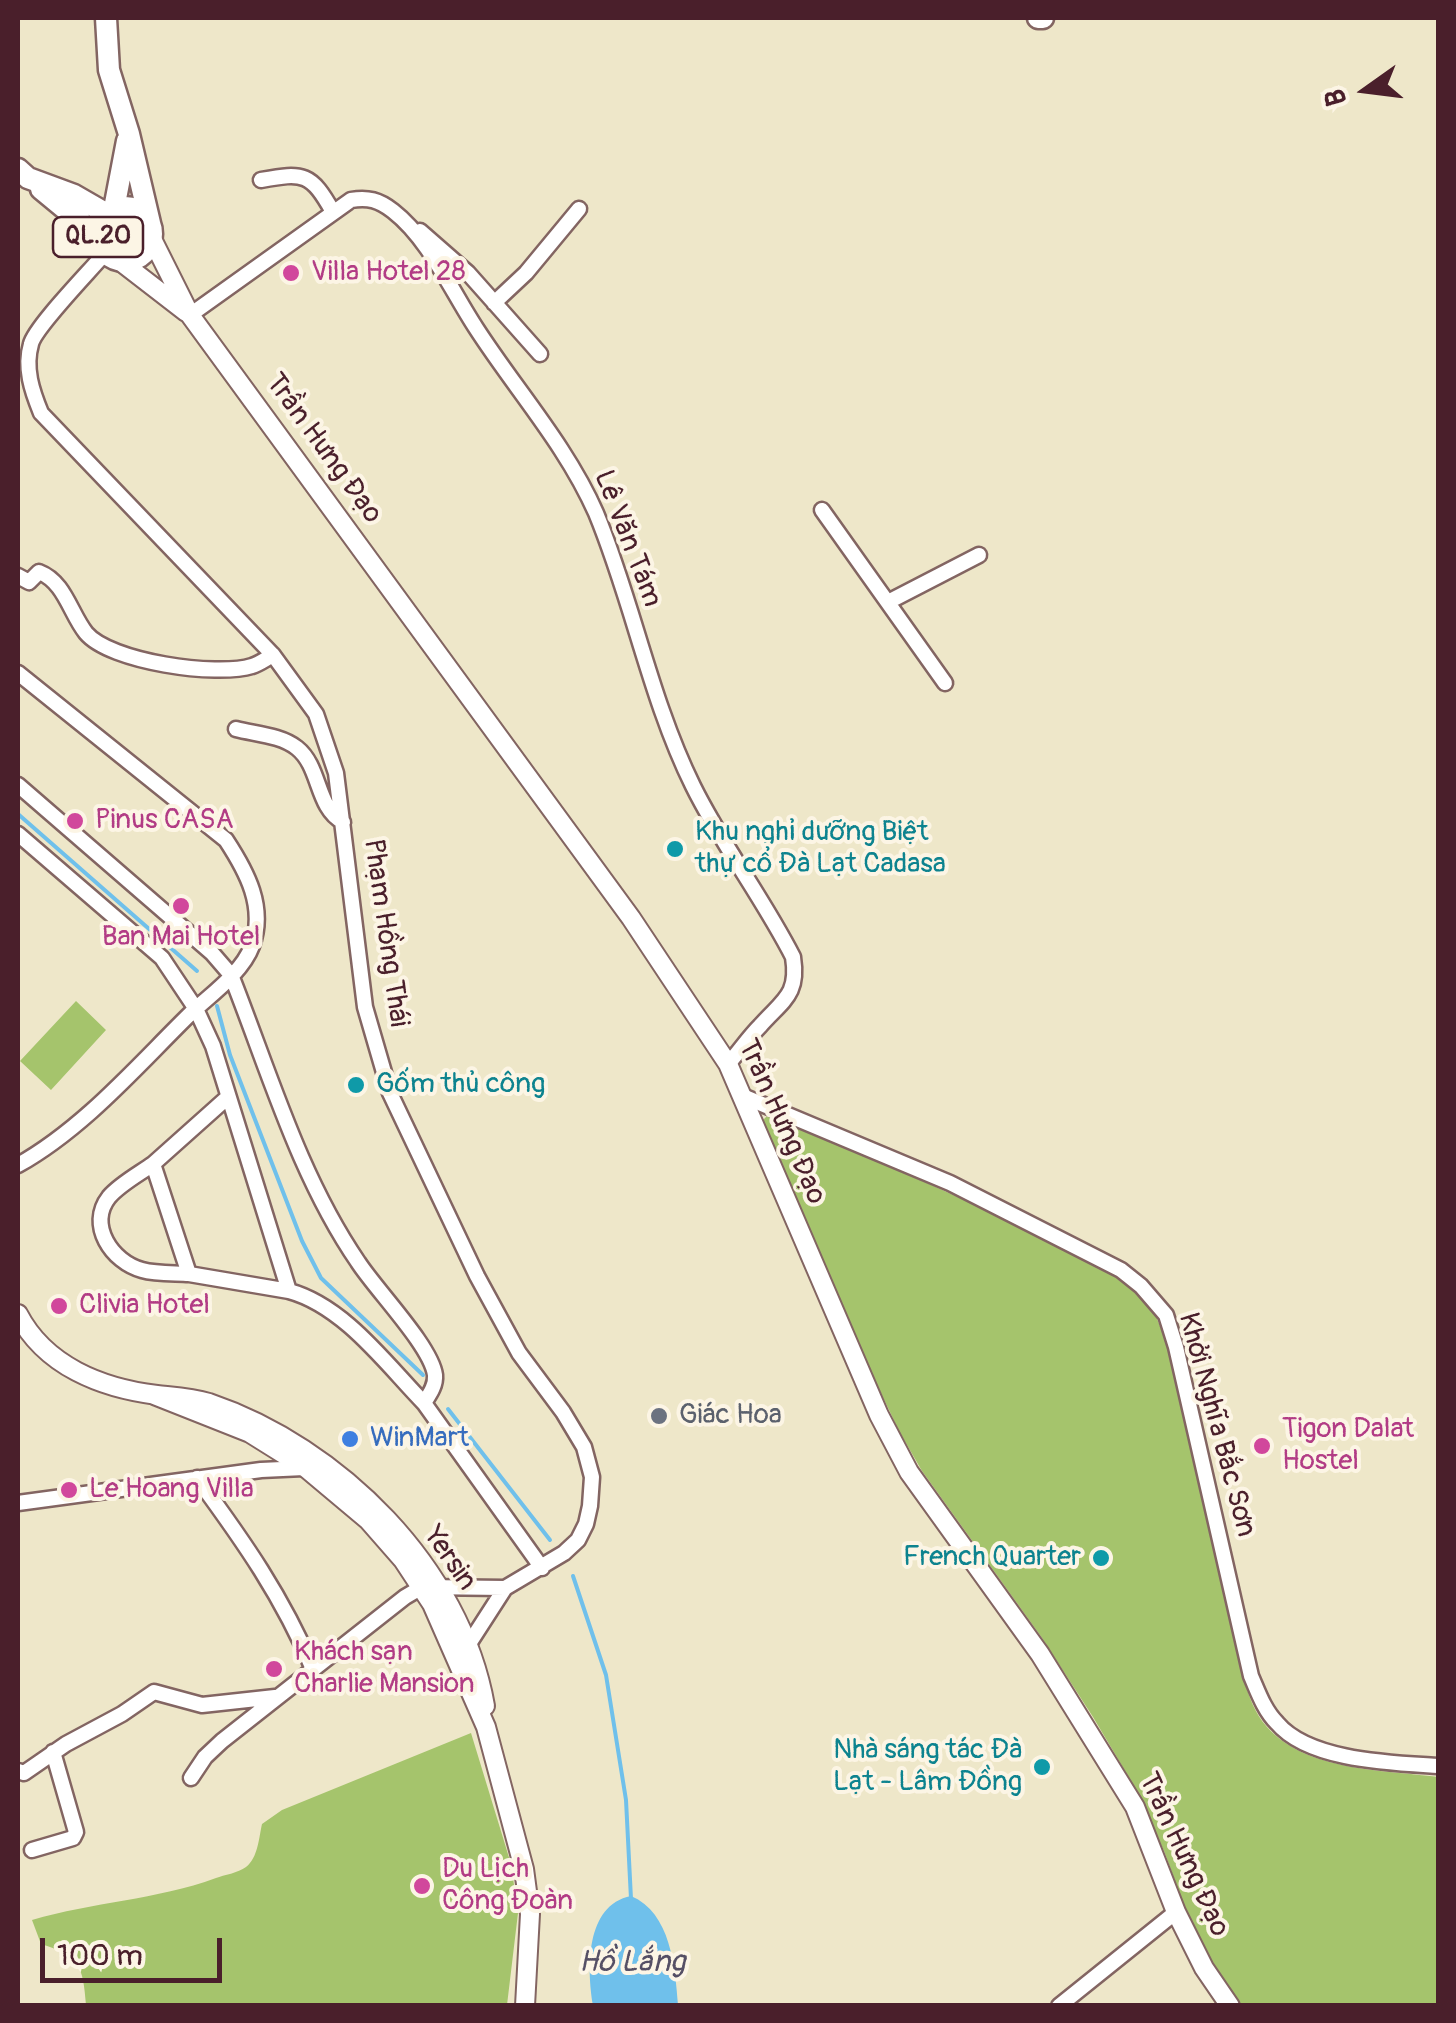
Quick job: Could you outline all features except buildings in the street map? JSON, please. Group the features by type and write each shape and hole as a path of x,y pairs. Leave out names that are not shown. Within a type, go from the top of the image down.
{"highway":[{"name":"QL.20","path":"23,173 108,250 136,259 151,231 129,134 109,70 106,18"},
{"name":"QL.20","path":"108,250 98,228 111,211 129,134"},
{"name":"QL.20","path":"23,173 111,211 130,207 138,210 151,231"}],"main road":[{"name":"Trần Hưng Đạo","path":"151,231 190,315 621,904 728,1064 879,1415 909,1472 1040,1654 1129,1798 1176,1912 1204,1968 1230,2006"},
{"name":"Trần Hưng Đạo","path":"108,250 190,315"},
{"path":"18,1314 44,1351 62,1365 101,1381 154,1395"},
{"name":"Yersin","path":"154,1395 250,1433 306,1468 352,1504 430,1587"},
{"name":"Yersin","path":"154,1395 188,1398 250,1418 272,1430 339,1476 399,1534 464,1652 485,1703 486,1728 524,1869 530,1914 525,2006"}],"street":[{"path":"262,180 294,174 307,177 333,212"},
{"path":"190,315 333,212 351,200 365,197 395,212 452,257 540,354"},
{"path":"494,303 526,273 579,209"},
{"name":"Lê Văn Tám","path":"395,212 415,232 478,332 582,482 692,785 792,957 796,976 789,998 759,1026 728,1064"},
{"name":"Phạm Hồng Thái","path":"108,250 24,338 32,392 41,413 273,655 299,686 328,742 343,822 364,1007 390,1093 477,1276 510,1338 584,1448 592,1476 586,1524 578,1540 542,1568 505,1588 430,1587"},
{"path":"822,510 945,682"},
{"path":"888,602 979,555"},
{"path":"18,576 29,582 39,572 50,577 86,634 128,655 172,666 206,669 252,667 273,655"},
{"path":"18,673 226,840 246,870 255,894 258,921 251,950 231,975 79,1120 18,1164"},
{"path":"236,729 298,748 332,816 343,822"},
{"path":"18,785 212,953 231,975 302,1158 334,1227 378,1292 428,1354 435,1376 424,1403"},
{"path":"18,834 162,958 196,1009 213,1046 288,1291"},
{"path":"228,1097 154,1164 110,1196 101,1212 102,1231 110,1249 123,1262 143,1271 189,1274 288,1291 326,1308 424,1403 542,1568"},
{"name":"Khởi Nghĩa Bắc Sơn","path":"744,1098 950,1183 1089,1253 1142,1286 1166,1315 1176,1347 1251,1676 1270,1714 1293,1737 1320,1748 1350,1757 1438,1766"},
{"path":"154,1164 189,1274"},
{"path":"18,1502 306,1468 339,1476"},
{"path":"197,1478 264,1570 314,1669"},
{"path":"191,1778 205,1757 276,1697 405,1596 430,1587"},
{"path":"464,1652 505,1588"},
{"path":"18,1771 24,1773 154,1692 202,1704 276,1697"},
{"path":"32,1850 74,1838 76,1832 53,1752"},
{"path":"1059,2006 1176,1912"}],"green space":[{"path":"124,217 134,222 139,232 134,242 124,247 114,242 109,232 114,222"},
{"path":"76,1001 106,1030 51,1090 20,1061"},
{"name":"French Quarter","path":"771,1112 995,1214 1137,1290 1156,1316 1168,1347 1243,1678 1259,1716 1283,1741 1324,1760 1370,1770 1438,1777 1438,2005 1241,2005 1212,1961 1134,1786 1093,1717 1042,1638 922,1471 899,1431 841,1309 762,1121"},
{"path":"471,1733 511,1864 518,1913 507,2005 86,2005 77,1964 64,1953 41,1944 32,1920 171,1891 239,1871 253,1858 262,1824 282,1810"}],"water":[{"name":"Hồ Lắng","path":"631,1896 655,1915 663,1928 672,1958 678,2005 593,2005 590,1957 597,1925 616,1902"}],"waterway":[{"path":"18,814 197,971"},
{"path":"217,1006 230,1055 302,1241 321,1278 423,1375"},
{"path":"448,1409 550,1540"},
{"path":"573,1576 606,1675 626,1800 631,1899"}],"place":[{"name":"Villa Hotel 28","path":"291,273"},
{"name":"Pinus CASA","path":"75,821"},
{"name":"Khu nghỉ dưỡng Biệt thự cổ Đà Lạt Cadasa","path":"675,849"},
{"name":"Ban Mai Hotel","path":"181,906"},
{"name":"Gốm thủ công","path":"356,1085"},
{"name":"Clivia Hotel","path":"59,1306"},
{"name":"Giác Hoa","path":"659,1416"},
{"name":"WinMart","path":"350,1439"},
{"name":"Tigon Dalat Hostel","path":"1262,1446"},
{"name":"Le Hoang Villa","path":"69,1490"},
{"name":"French Quarter","path":"1101,1558"},
{"name":"Khách sạn Charlie Mansion","path":"274,1669"},
{"name":"Nhà sáng tác Đà Lạt - Lâm Đồng","path":"1042,1767"},
{"name":"Du Lịch Công Đoàn","path":"422,1886"}]}
